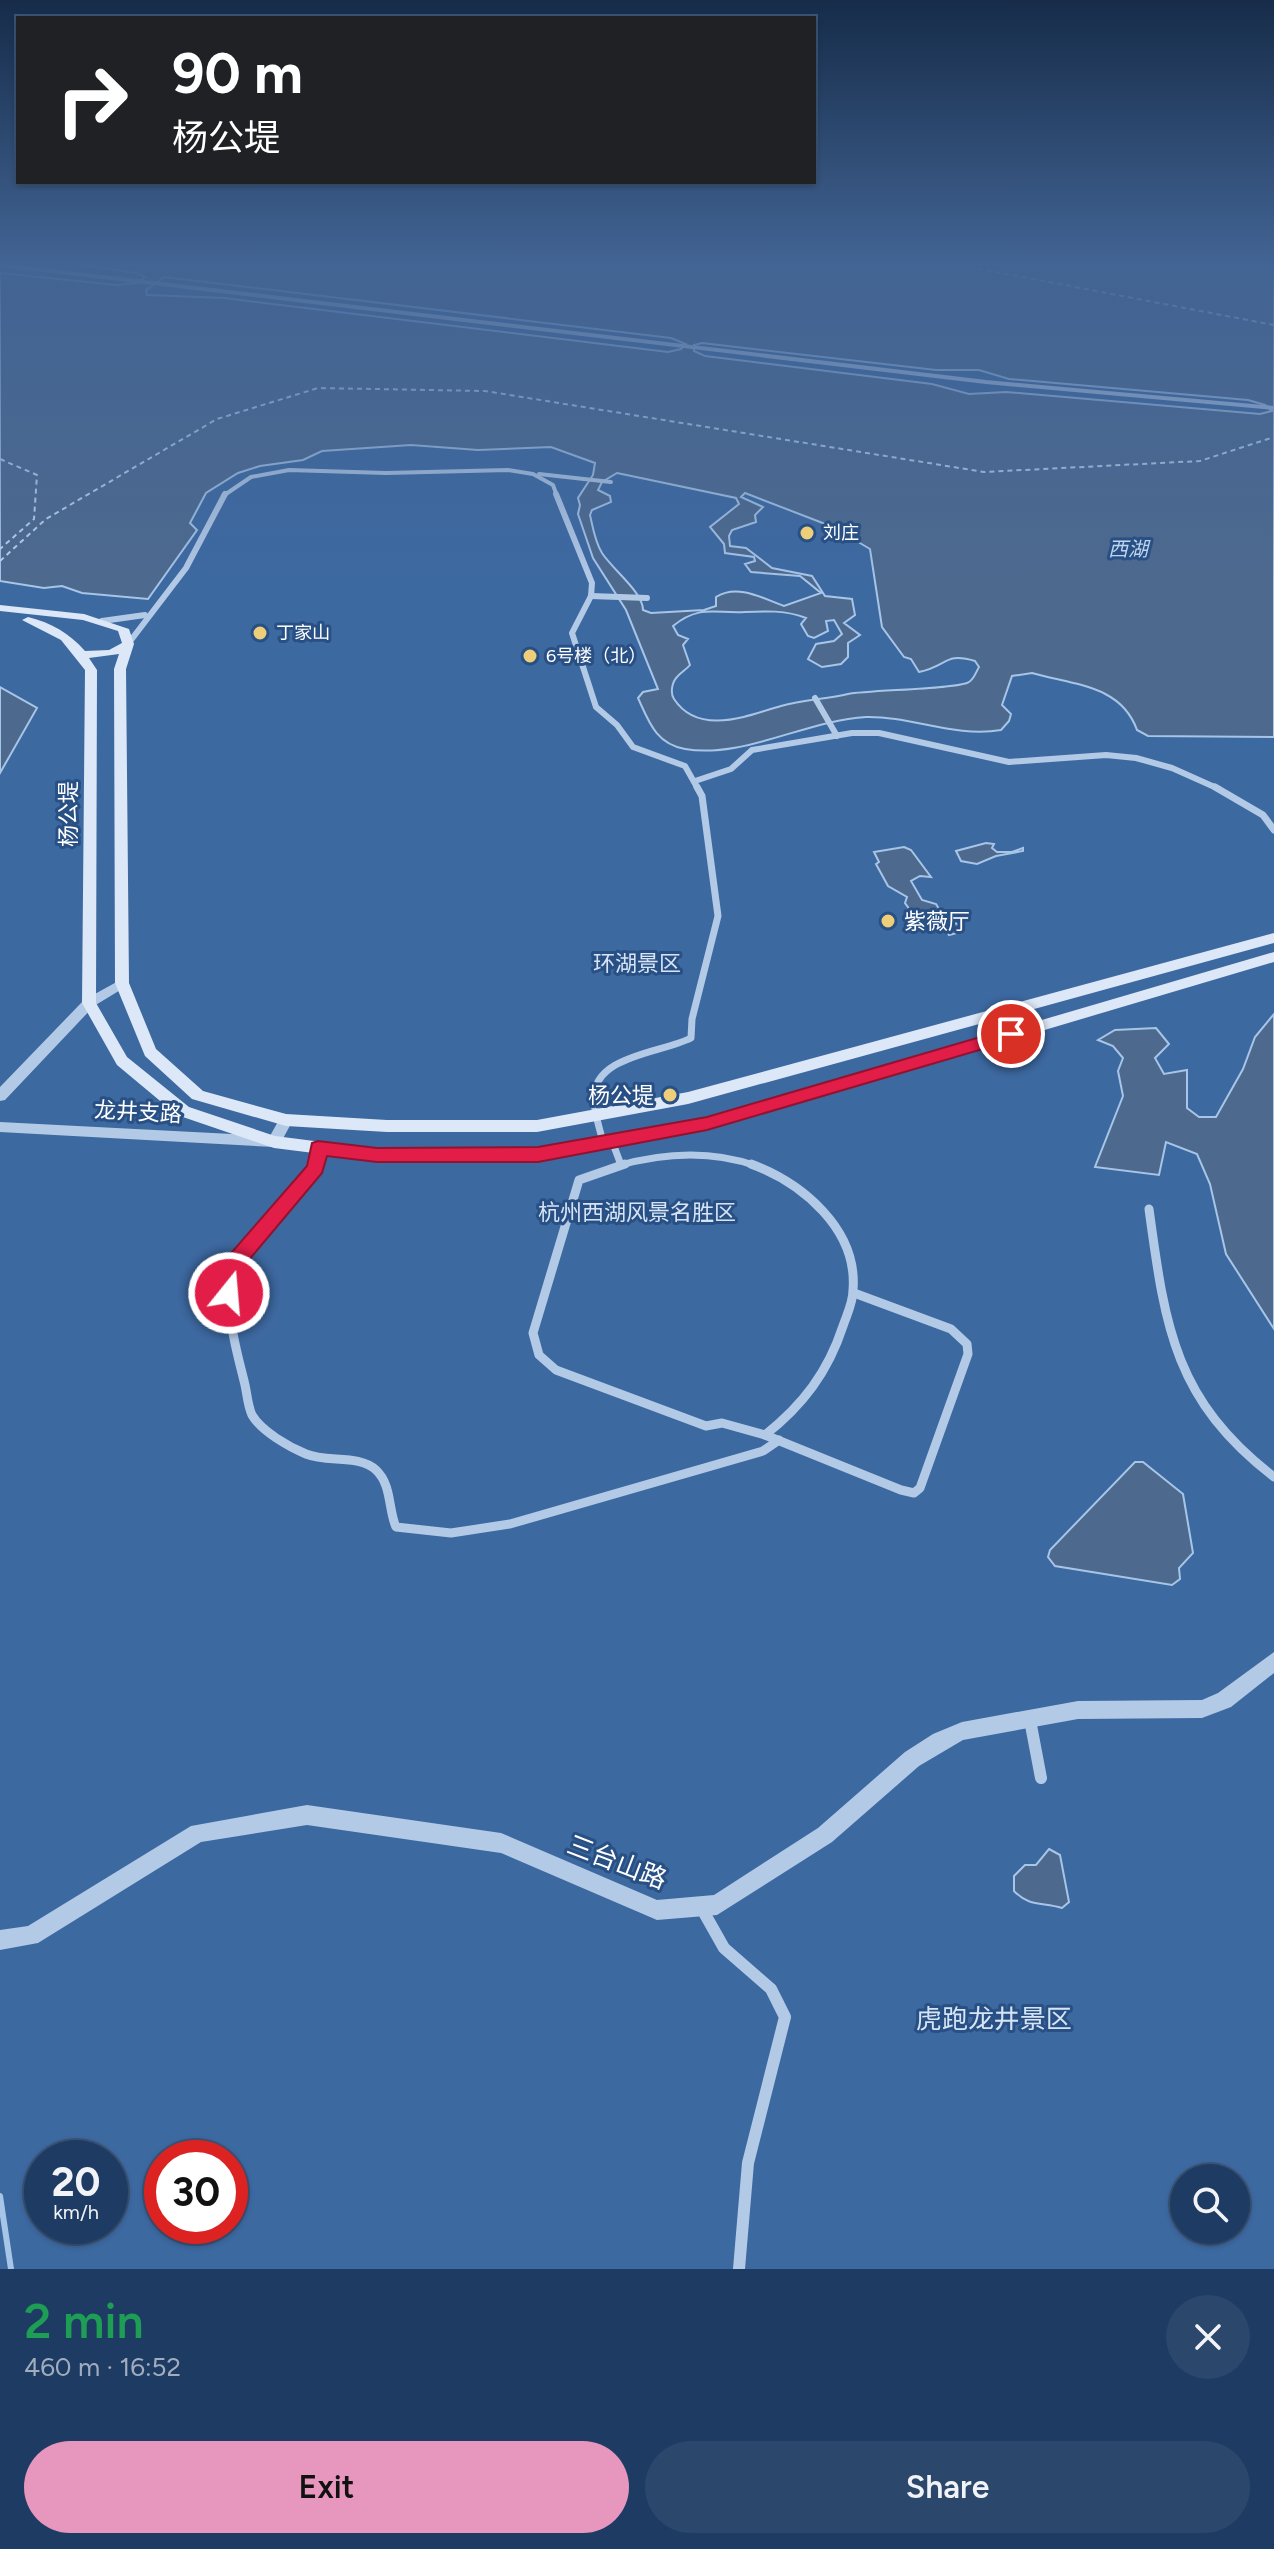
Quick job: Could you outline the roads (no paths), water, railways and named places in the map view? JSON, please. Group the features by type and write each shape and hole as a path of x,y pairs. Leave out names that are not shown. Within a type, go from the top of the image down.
{"main road":[{"path":"0,608 102,621 123,629 128,644 120,669 122,983 150,1052 198,1095 286,1120 387,1126 537,1126 688,1098 1274,938"},
{"path":"0,615 44,623 83,655 112,653 128,644"},
{"path":"68,640 87,626 102,621"},
{"name":"杨公堤","path":"83,655 91,670 89,1003 122,1061 183,1111 274,1142 377,1155 538,1155 707,1124 1274,957"}],"street":[{"path":"887,371 1274,408"},
{"path":"128,644 145,615 164,597 196,551 208,519 227,491 254,476 338,470 386,473 445,468 534,473 611,482"},
{"path":"534,473 553,485 592,583 591,596 572,633 591,700 617,725 633,747 685,766 695,781 702,796 718,916 692,1019 691,1038 679,1047 614,1064 604,1071 594,1093 608,1142 621,1165"},
{"path":"553,485 567,479"},
{"path":"591,596 647,598"},
{"path":"102,621 145,615"},
{"path":"815,698 837,736"},
{"path":"695,781 731,769 752,750 837,736 879,733 1009,762 1106,755 1136,758 1172,768 1232,795 1263,815 1274,830"},
{"path":"0,1096 89,1003 122,983"},
{"path":"274,1142 286,1120"},
{"name":"龙井支路","path":"0,1127 274,1142"},
{"path":"318,1148 316,1168 251,1241 239,1258 234,1274 229,1293 230,1308 247,1391 252,1415 296,1449 322,1460 350,1459 374,1468 384,1479 396,1527 451,1532 532,1518 763,1451 779,1440"},
{"path":"765,1435 814,1390 837,1345 854,1293 847,1253 823,1207 786,1178 764,1167 692,1155 675,1154 621,1165 579,1180 533,1333 542,1362 706,1426 722,1423 765,1435 914,1493 920,1488 968,1354 967,1344 951,1329 854,1293"},
{"path":"1149,1209 1166,1321 1188,1377 1217,1426 1253,1462 1274,1477"},
{"name":"三台山路","path":"0,1940 31,1936 198,1833 307,1815 501,1843 657,1910 717,1905 825,1835 912,1759 962,1731 1029,1717 1114,1708 1202,1709 1237,1692 1274,1661"},
{"path":"1029,1717 1041,1778"},
{"path":"701,1906 724,1948 771,1989 785,2017 748,2163 739,2269"}],"water":[{"name":"西湖","path":"0,371 826,371 932,384 969,394 1006,392 1260,414 1272,411 1265,405 1248,400 1009,379 982,371 1274,371 1274,737 1148,736 1137,730 1130,715 1108,695 1079,684 1032,673 1012,676 1002,705 1011,714 1001,730 967,731 866,717 821,725 729,749 707,751 675,746 655,731 638,698 643,692 658,689 626,610 593,558 578,514 578,498 593,475 595,463 551,447 478,450 411,445 322,451 303,460 260,466 238,473 206,493 190,523 197,530 148,599 82,593 62,586 44,588 0,581","holes":["617,473 736,498 739,504 710,527 724,544 725,553 754,557 755,561 745,564 751,572 800,576 821,593 784,606 751,594 733,592 716,597 716,606 704,610 651,613 643,610 638,596 600,549 590,515 592,510 611,502 610,496 598,490 602,482","745,493 833,527 870,549 882,627 904,657 911,659 919,672 951,659 975,661 979,667 972,679 949,686 859,693 806,701 725,720 710,720 684,711 674,699 672,691 675,679 690,665 683,645 688,639 678,635 673,626 692,615 700,612 768,611 791,614 806,618 801,624 808,636 814,638 828,631 826,621 834,620 842,634 834,641 816,644 808,659 822,667 841,664 848,657 848,643 860,635 844,623 855,615 852,599 825,596 812,576 772,568 746,548 730,546 732,530 756,522 755,515 763,507 741,497"]},
{"path":"0,687 37,708 0,773"},
{"path":"986,843 994,844 992,848 997,852 1023,848 1023,851 996,856 977,864 961,861 956,851"},
{"path":"904,847 911,850 931,877 920,876 911,881 922,900 936,904 946,920 960,925 957,933 949,935 941,921 921,925 905,903 907,897 888,886 876,864 879,862 874,852"},
{"path":"1274,1014 1274,1329 1226,1254 1210,1184 1197,1154 1166,1142 1159,1175 1095,1167 1123,1096 1118,1071 1123,1058 1113,1046 1098,1040 1115,1030 1156,1028 1169,1044 1155,1058 1164,1074 1187,1070 1187,1108 1199,1117 1216,1117 1243,1069 1255,1037"},
{"path":"1135,1462 1143,1462 1183,1494 1193,1553 1179,1568 1180,1579 1172,1585 1055,1566 1048,1557 1050,1550"},
{"path":"1049,1849 1060,1855 1069,1902 1062,1908 1031,1902 1014,1891 1014,1876 1025,1865 1036,1865"}],"waterway":[{"path":"0,2196 11,2269"}],"place":[{"name":"刘庄","path":"807,533"},
{"name":"丁家山","path":"260,633"},
{"name":"6号楼（北）","path":"530,656"},
{"name":"紫薇厅","path":"888,921"},
{"name":"杨公堤","path":"670,1095"}],"park label":[{"name":"环湖景区","path":"637,963"},
{"name":"杭州西湖风景名胜区","path":"637,1212"},
{"name":"虎跑龙井景区","path":"994,2019"}]}
